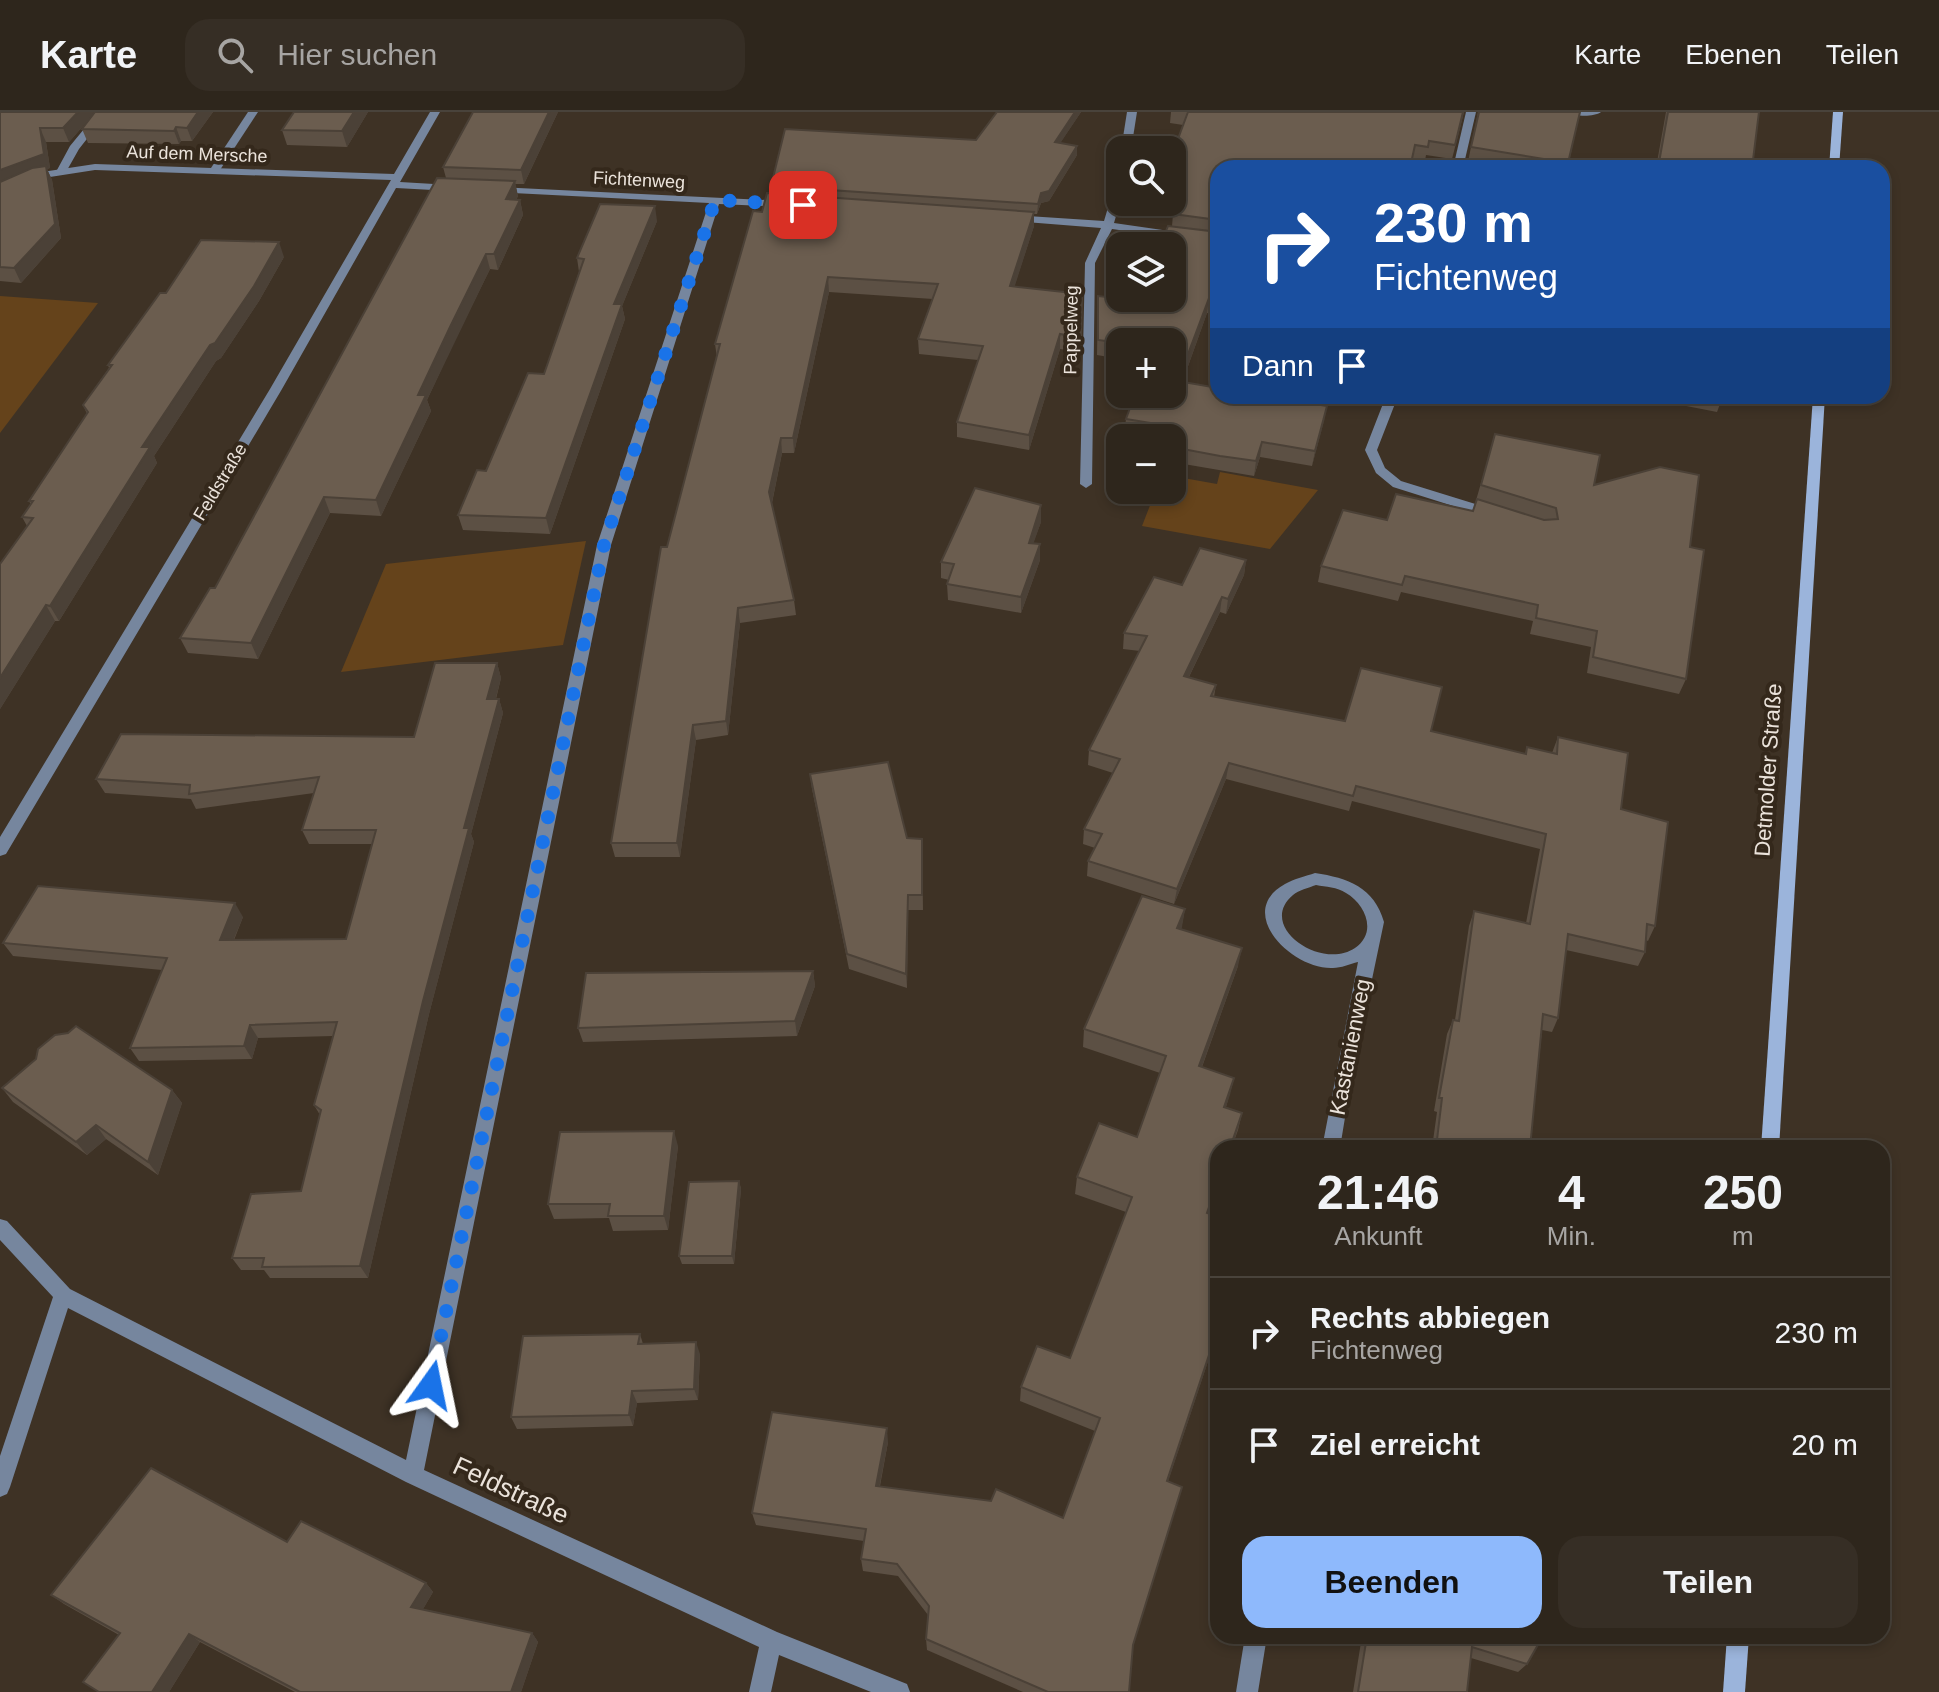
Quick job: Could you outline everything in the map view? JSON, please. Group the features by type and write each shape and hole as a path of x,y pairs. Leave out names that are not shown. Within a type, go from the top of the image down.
{"main road":[{"path":"1835,160 1838,112"},
{"name":"Detmolder Straße","path":"1771,1140 1818,404"},
{"path":"1734,1692 1737,1644"}],"street":[{"path":"62,170 74,148 103,112"},
{"path":"214,171 253,112"},
{"name":"Feldstraße","path":"0,850 276,389 435,112"},
{"path":"1128,136 1132,112"},
{"path":"1460,160 1471,112"},
{"path":"1573,112 1596,112"},
{"name":"Auf dem Mersche","path":"0,193 12,185 62,170 95,167 395,181"},
{"path":"395,181 469,189"},
{"name":"Fichtenweg","path":"485,189 794,204"},
{"path":"413,1475 604,545 715,200"},
{"name":"Pappelweg","path":"1086,484 1090,263 1111,216"},
{"path":"999,217 1108,225 1210,240"},
{"path":"1389,404 1371,450 1380,470 1397,484 1501,516"},
{"name":"Kastanienweg","path":"1333,1140 1369,947 1377,933 1376,917 1369,902 1354,889 1315,879 1296,883 1282,893 1274,906 1273,922 1280,937 1295,950 1314,959 1335,961 1354,957 1369,947"},
{"name":"Feldstraße","path":"0,1227 63,1295 413,1475 771,1641 899,1692"},
{"path":"0,1487 63,1295"},
{"path":"760,1692 771,1641"},
{"path":"1247,1692 1255,1644"}],"shaded area":[{"path":"0,296 98,303 0,433"},
{"path":"1220,472 1318,490 1270,549 1142,526 1151,504 1186,504 1186,478 1217,484"},
{"path":"586,541 563,645 341,672 386,564"}],"building":[{"path":"0,112 78,112 63,128 40,128 44,154 0,170"},
{"path":"95,112 198,112 187,128 176,127 174,131 82,129"},
{"path":"294,112 354,112 342,131 282,130"},
{"path":"473,112 549,112 521,170 443,167"},
{"path":"997,112 1075,112 1055,142 1077,146 1049,191 1041,193 1038,204 771,186 785,129 976,140"},
{"path":"1188,112 1463,112 1455,145 1429,141 1428,147 1415,145 1412,160 1210,160 1210,219 1186,216 1186,136 1179,136"},
{"path":"1479,112 1580,112 1569,160 1550,160 1471,147"},
{"path":"1668,112 1759,112 1753,160 1659,160"},
{"path":"46,166 55,224 14,268 0,267 0,182 32,168"},
{"path":"437,178 515,181 506,199 520,200 494,254 486,254 450,327 418,395 426,395 376,500 324,497 251,643 180,638 210,588 215,588"},
{"path":"767,193 1034,212 1010,286 1082,294 1081,338 1060,334 1029,435 957,422 983,346 918,339 938,284 828,277 793,438 781,438 769,492 794,600 738,608 726,721 693,725 677,843 611,843 661,547 667,547 720,344 715,344 753,211 762,212"},
{"path":"600,204 655,206 614,304 622,304 546,518 458,515 477,470 486,471 528,373 544,374 584,259 577,258"},
{"path":"1168,226 1210,231 1210,298 1188,354 1186,328 1106,328 1106,341 1098,340 1098,296 1106,297 1106,312 1186,312 1186,232 1166,232"},
{"path":"201,240 279,242 254,286 215,343 210,345 142,447 150,447 50,606 46,605 0,678 0,564 33,518 22,517 33,501 29,501 88,412 83,405 112,365 108,365 160,293 166,293"},
{"path":"1186,382 1210,387 1210,404 1327,406 1315,451 1262,442 1256,461 1186,450 1186,424 1157,424 1126,419 1130,408 1186,408"},
{"path":"1495,434 1600,455 1594,485 1660,467 1699,475 1690,547 1704,550 1686,679 1593,657 1597,631 1536,618 1538,605 1405,576 1402,585 1321,566 1343,510 1387,520 1396,494 1473,511 1477,499 1544,520 1558,519 1556,508 1481,485"},
{"path":"975,488 1041,505 1029,543 1040,544 1021,597 947,584 954,564 941,562"},
{"path":"1200,548 1246,560 1228,599 1222,597 1184,676 1216,685 1211,696 1345,721 1361,668 1442,687 1431,731 1526,754 1527,747 1557,754 1558,737 1628,753 1621,809 1668,822 1655,926 1647,924 1645,952 1568,934 1558,1018 1543,1014 1531,1140 1437,1140 1442,1098 1439,1098 1453,1020 1459,1021 1474,911 1530,924 1546,834 1356,786 1353,796 1229,763 1177,889 1088,861 1102,834 1084,829 1120,759 1089,750 1147,636 1124,633 1154,577 1182,585"},
{"path":"435,663 497,663 487,699 499,699 464,828 469,828 423,1001 360,1266 262,1267 264,1258 232,1258 251,1194 301,1191 321,1110 314,1105 337,1022 250,1025 244,1046 130,1048 167,958 3,943 38,886 235,903 220,940 346,939 376,830 302,830 319,777 189,794 190,785 96,779 121,734 414,737"},
{"path":"888,762 907,838 922,839 922,895 908,895 906,974 847,954 810,774"},
{"path":"1142,896 1185,909 1177,928 1242,948 1199,1066 1234,1078 1224,1107 1242,1113 1233,1140 1210,1140 1210,1204 1207,1213 1210,1214 1210,1352 1167,1481 1182,1487 1133,1645 1129,1692 1048,1692 926,1639 929,1606 897,1564 861,1559 866,1529 752,1513 772,1412 887,1428 876,1486 991,1501 996,1489 1063,1518 1100,1418 1021,1387 1037,1346 1070,1358 1132,1197 1077,1177 1099,1123 1137,1137 1166,1056 1084,1029"},
{"path":"813,971 795,1021 578,1028 586,973"},
{"path":"76,1026 172,1090 148,1162 96,1125 76,1142 2,1088 36,1059 38,1049 55,1035 68,1033"},
{"path":"674,1131 664,1216 608,1216 610,1204 548,1204 560,1132"},
{"path":"739,1181 732,1256 679,1256 689,1182"},
{"path":"640,1334 638,1344 696,1342 694,1389 632,1391 629,1415 511,1417 523,1336"},
{"path":"151,1468 287,1542 301,1521 426,1583 411,1607 532,1633 511,1692 300,1692 189,1634 152,1692 99,1692 83,1682 120,1633 51,1595"},
{"path":"1366,1644 1538,1644 1527,1664 1472,1647 1467,1692 1358,1692"}],"route":[{"path":"431,1385 604,545 715,200 803,205"}]}
